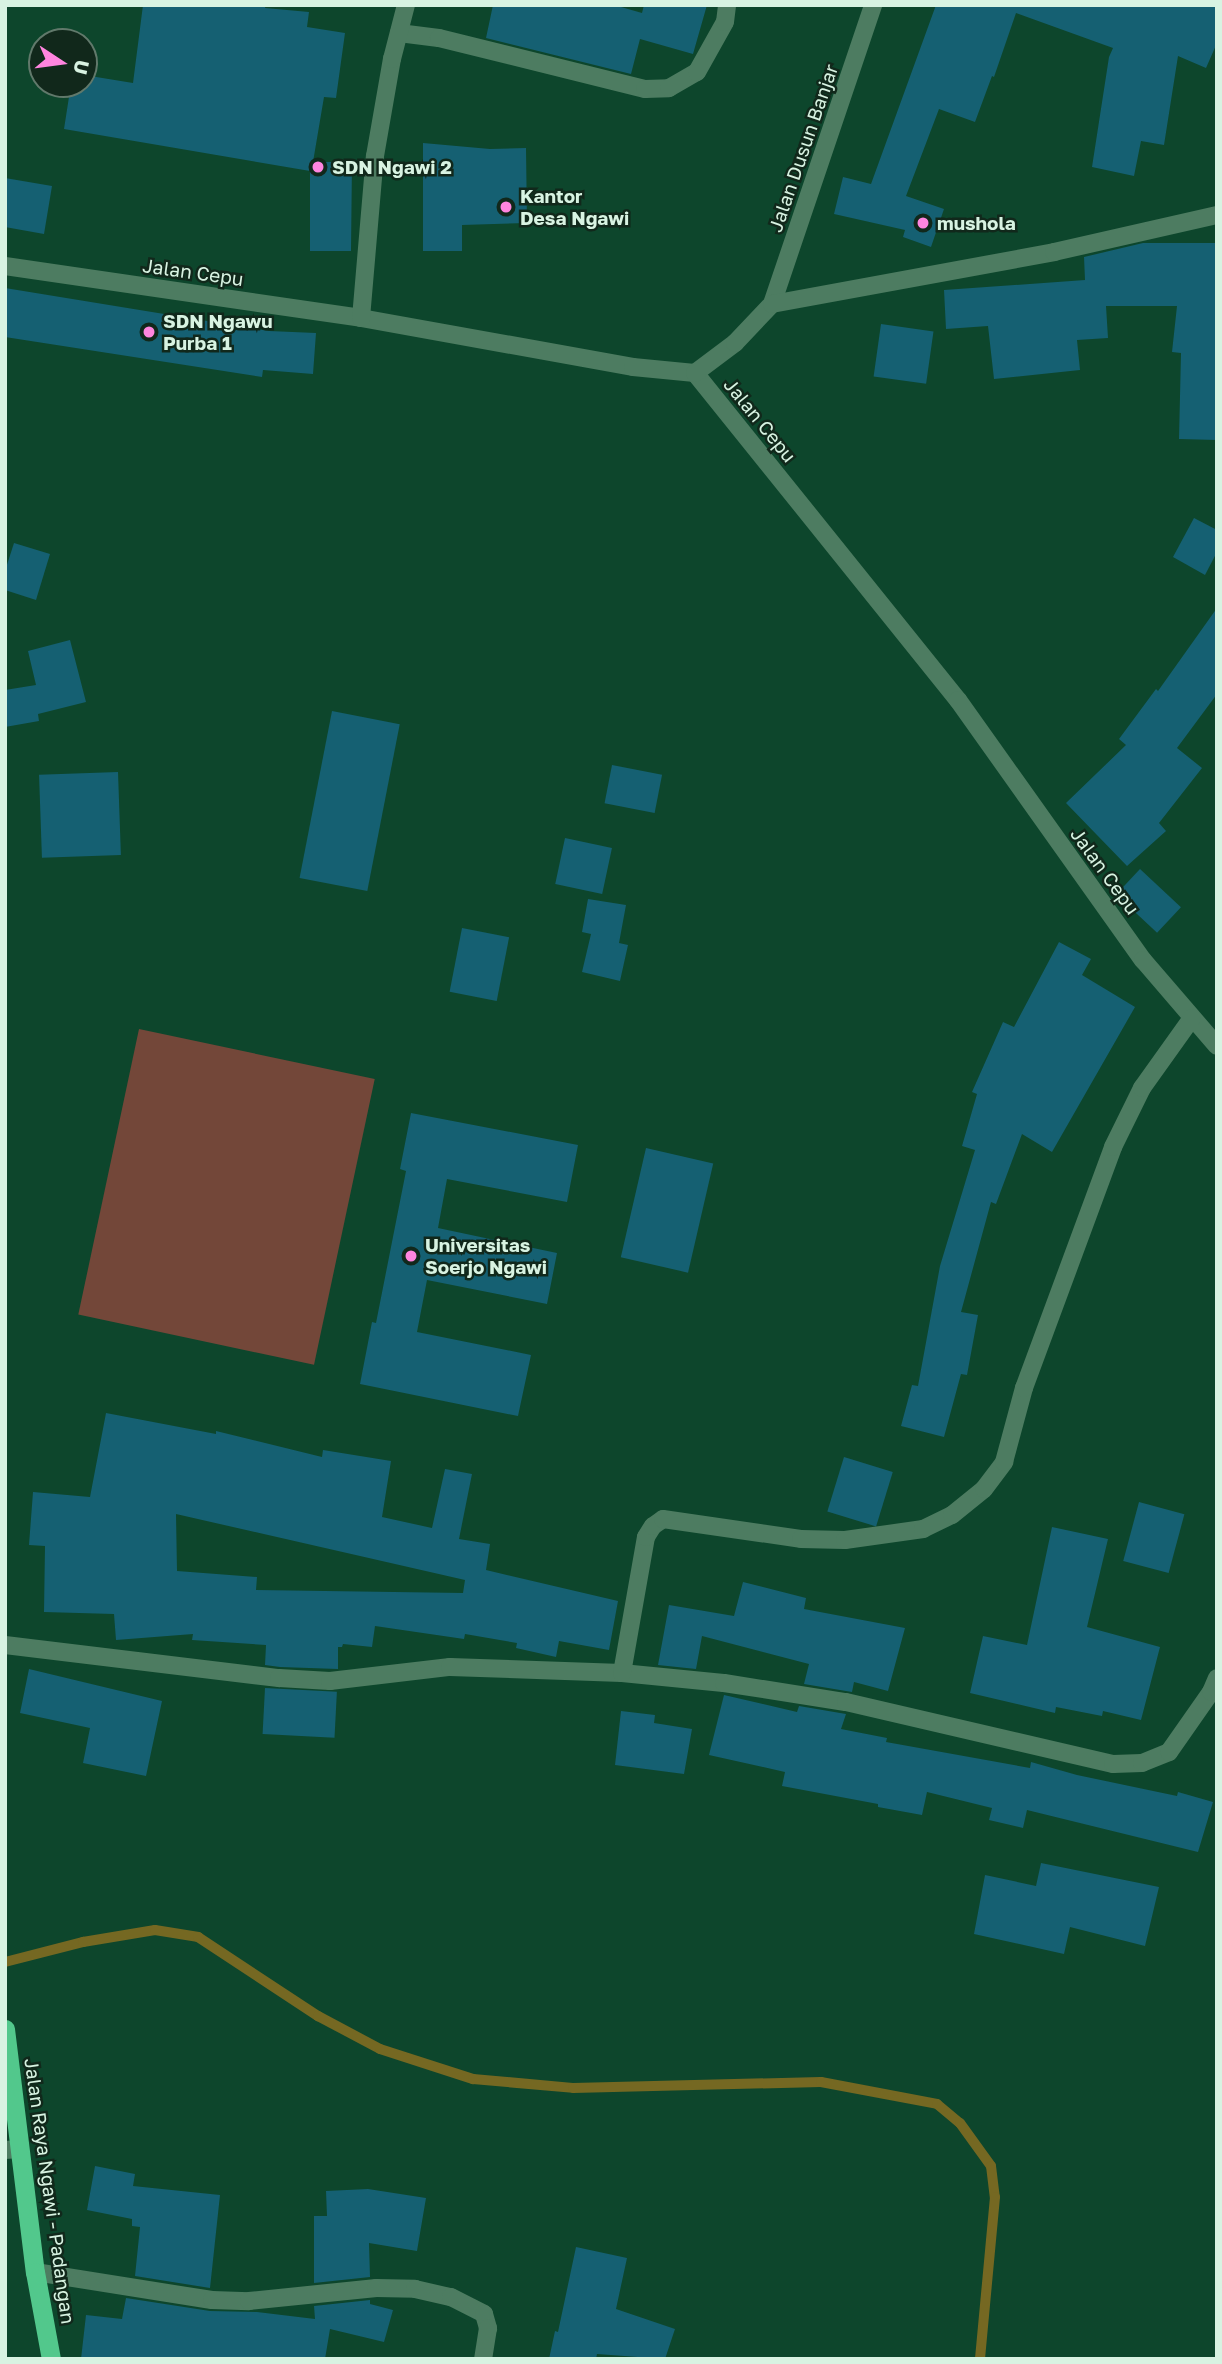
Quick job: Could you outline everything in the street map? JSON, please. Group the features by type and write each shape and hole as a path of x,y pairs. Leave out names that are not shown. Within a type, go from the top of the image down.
{"highway":[{"name":"Jalan Raya Ngawi - Padangan","path":"5,2029 13,2149 51,2359"}],"street":[{"path":"360,318 375,156 406,5"},
{"path":"399,33 439,38 645,89 669,88 697,72 725,22 727,5"},
{"name":"Jalan Dusun Banjar","path":"772,304 873,5"},
{"path":"695,373 734,343 772,304 1054,252 1217,215"},
{"name":"Jalan Cepu","path":"5,266 360,318 633,367 695,373 958,700 1143,960 1217,1046"},
{"path":"622,1673 646,1537 653,1526 663,1520 802,1539 845,1540 923,1529 952,1515 984,1489 1004,1462 1024,1388 1113,1147 1142,1088 1192,1018"},
{"path":"5,1645 279,1678 330,1681 450,1667 622,1673 724,1683 846,1702 1113,1764 1142,1763 1169,1752 1217,1678"},
{"path":"35,2272 212,2300 250,2301 376,2288 415,2289 451,2297 484,2314 488,2328 484,2359"}],"shaded area":[{"path":"139,1029 375,1079 314,1365 78,1315"}],"building":[{"path":"143,5 266,5 265,8 309,12 307,27 345,33 336,98 324,97 313,162 352,162 351,251 310,251 310,171 64,129 69,98 98,98 98,77 133,83"},
{"path":"493,5 614,5 642,13 644,5 707,5 693,54 640,39 631,74 486,38"},
{"path":"936,5 1217,5 1217,43 1206,68 1178,56 1164,145 1141,141 1134,176 1092,167 1109,57 1113,48 1016,13 975,122 939,109 906,196 944,209 931,247 903,237 905,230 834,214 843,177 871,184"},
{"name":"Kantor Desa Ngawi","path":"423,143 490,149 526,148 527,223 462,225 462,251 423,251"},
{"path":"5,178 52,186 44,234 5,227"},
{"path":"1143,243 1217,243 1217,440 1179,439 1181,353 1172,352 1177,306 1106,306 1108,338 1077,340 1080,370 994,379 988,326 946,329 944,290 1085,280 1084,257"},
{"name":"SDN Ngawu Purba 1","path":"5,288 269,331 316,333 313,374 263,370 262,377 5,337"},
{"path":"881,324 933,331 926,384 874,376"},
{"path":"1194,518 1217,530 1217,552 1205,575 1173,557"},
{"path":"14,543 50,554 36,600 5,590 5,571"},
{"path":"1217,608 1217,694 1177,748 1202,768 1159,823 1166,831 1127,866 1066,803 1126,745 1119,739 1156,689 1158,691"},
{"path":"70,640 86,702 38,714 39,721 5,727 5,690 36,685 28,651"},
{"path":"332,711 400,724 367,891 300,878"},
{"path":"612,765 662,775 655,813 605,803"},
{"path":"118,772 121,855 42,858 39,775"},
{"path":"565,838 612,848 602,894 555,884"},
{"path":"1140,869 1181,907 1157,933 1116,895"},
{"path":"588,899 626,905 619,943 628,945 620,981 582,972 591,934 582,932"},
{"path":"462,928 509,937 497,1001 450,992"},
{"path":"1059,942 1091,959 1082,975 1135,1007 1052,1152 1022,1134 996,1204 991,1202 961,1312 978,1315 967,1375 961,1374 944,1437 901,1426 912,1385 918,1386 940,1266 975,1150 962,1146 977,1094 972,1092 1003,1022 1014,1027"},
{"path":"411,1113 578,1145 567,1202 447,1179 438,1228 557,1253 547,1304 427,1280 417,1332 531,1355 518,1416 360,1384 372,1322 376,1323 406,1171 400,1169"},
{"path":"646,1148 713,1164 688,1273 621,1257"},
{"path":"106,1413 216,1434 216,1431 322,1457 323,1450 391,1461 382,1517 432,1528 445,1469 472,1474 459,1539 490,1544 486,1570 618,1601 609,1650 559,1641 556,1657 516,1648 517,1643 465,1634 464,1639 375,1626 372,1647 343,1644 338,1647 338,1669 265,1665 266,1645 192,1640 193,1634 116,1640 114,1614 44,1612 45,1546 29,1545 33,1492 90,1497","holes":["176,1514 465,1580 463,1593 256,1590 257,1577 177,1571"]},
{"path":"844,1457 893,1472 876,1526 827,1512"},
{"path":"1139,1502 1184,1514 1169,1573 1123,1561"},
{"path":"1052,1527 1108,1539 1087,1627 1160,1647 1141,1720 1103,1711 1102,1716 1056,1707 1055,1713 970,1693 983,1636 1027,1645"},
{"path":"743,1582 806,1598 804,1609 905,1628 888,1691 854,1682 852,1692 804,1684 809,1664 702,1636 696,1669 658,1665 669,1605 734,1616"},
{"path":"29,1669 162,1701 146,1776 83,1763 90,1728 20,1713"},
{"path":"265,1688 337,1692 334,1738 263,1734"},
{"path":"724,1695 797,1712 799,1706 846,1714 841,1729 887,1738 886,1742 1030,1768 1031,1762 1077,1775 1177,1796 1178,1792 1213,1802 1198,1852 1027,1810 1023,1828 989,1820 992,1808 927,1792 922,1815 782,1786 785,1772 709,1755"},
{"path":"621,1711 655,1715 654,1723 692,1729 684,1774 615,1765"},
{"path":"1041,1863 1159,1887 1145,1946 1070,1927 1064,1954 974,1934 985,1875 1036,1886"},
{"path":"95,2166 135,2174 133,2186 220,2195 210,2288 135,2276 140,2227 132,2226 132,2219 87,2210"},
{"path":"368,2189 426,2198 417,2251 369,2243 370,2277 314,2283 314,2216 327,2216 326,2191"},
{"path":"576,2247 627,2258 616,2309 675,2329 665,2359 597,2354 596,2359 549,2359 555,2331 558,2332"},
{"path":"126,2298 210,2311 257,2312 315,2319 314,2306 370,2300 370,2304 393,2310 384,2342 330,2329 325,2359 81,2359 86,2315 122,2319"}],"waterway":[{"path":"5,1962 83,1942 155,1930 198,1937 318,2016 380,2049 473,2079 573,2088 821,2082 937,2104 960,2123 991,2166 995,2197 980,2359"}],"place":[{"name":"SDN Ngawi 2","path":"318,167"},
{"name":"Kantor Desa Ngawi","path":"506,207"},
{"name":"mushola","path":"923,223"},
{"name":"SDN Ngawu Purba 1","path":"149,332"},
{"name":"Universitas Soerjo Ngawi","path":"411,1256"}]}
